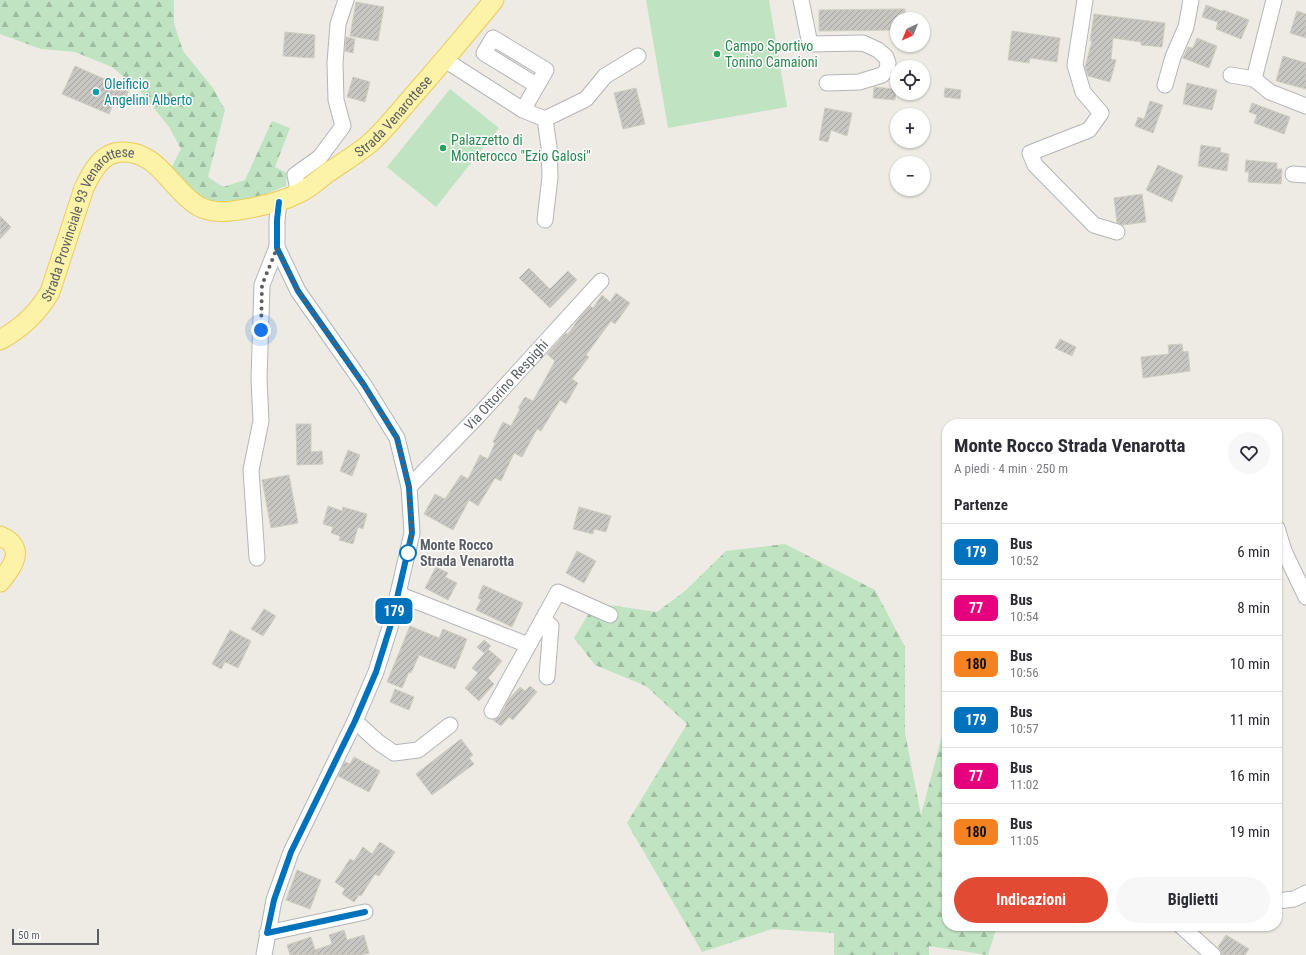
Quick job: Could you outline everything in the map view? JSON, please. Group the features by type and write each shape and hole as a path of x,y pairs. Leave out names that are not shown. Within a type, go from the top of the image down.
{"main road":[{"name":"Strada Venarottese","path":"274,202 299,194 369,144 445,60 494,0"},
{"name":"Strada Provinciale 93 Venarottese","path":"0,340 30,320 42,307 50,292 84,188 95,168 101,161 111,154 118,152 131,152 149,158 193,202 210,211 224,212 274,202"},
{"path":"0,536 13,545 16,558 11,569 0,582"}],"street":[{"path":"299,194 295,175 320,157 343,126 336,100 335,63 338,24 346,0"},
{"path":"801,0 810,44 863,43 878,50 886,57 888,64 887,70 882,75 859,82 827,83"},
{"path":"1085,0 1075,65 1083,92 1101,113 1090,130 1030,153 1035,165 1094,225 1116,232"},
{"path":"1166,85 1173,57 1186,27 1191,0"},
{"path":"1254,79 1274,0"},
{"path":"445,60 522,110 545,118 586,99 605,76 638,56"},
{"path":"1231,75 1254,79 1270,92 1306,106"},
{"path":"522,110 536,86"},
{"path":"545,118 549,148 550,177 545,220"},
{"path":"257,558 251,470 261,421 259,380 262,285 277,248 277,220 274,202"},
{"path":"264,955 274,900 291,852 355,721 376,672 391,624 412,533 409,487 397,438 364,385 298,291 277,248"},
{"name":"Via Ottorino Respighi","path":"409,487 477,417 601,281"},
{"path":"1282,544 1306,597"},
{"path":"492,712 558,592 610,615"},
{"path":"398,594 528,645"},
{"path":"543,619 551,626 547,677"},
{"path":"355,721 378,742 394,753 418,750 450,724"},
{"path":"1282,900 1294,899 1306,893"},
{"path":"267,933 365,912"},
{"path":"1187,931 1213,955"}],"green space":[{"path":"0,0 174,0 174,23 183,51 213,88 225,110 208,177 223,187 245,180 272,121 290,128 275,167 287,173 286,186 255,197 232,202 210,201 192,192 169,172 181,149 169,127 141,92 112,67 75,52 41,49 0,34"},
{"name":"Campo Sportivo Tonino Camaioni","path":"646,0 769,0 787,107 668,128"},
{"name":"Palazzetto di Monterocco \"Ezio Galosi\"","path":"450,89 499,128 436,207 387,167"},
{"path":"785,544 875,590 905,647 905,733 921,815 942,736 942,931 995,931 988,955 929,946 929,955 834,955 834,933 772,929 702,952 627,823 687,724 646,686 595,665 574,638 595,603 657,612 685,591 726,551"}],"building":[{"path":"356,2 384,7 378,41 350,36"},
{"path":"1206,5 1249,20 1241,39 1216,29 1218,22 1202,17"},
{"path":"905,9 905,12 890,12 890,30 819,31 819,10"},
{"path":"1297,11 1306,14 1306,38 1290,33"},
{"path":"1094,14 1165,23 1162,47 1141,45 1141,42 1113,38 1111,59 1116,60 1110,82 1088,76 1085,67 1092,41 1090,41"},
{"path":"1012,31 1060,38 1057,62 1030,58 1029,63 1008,60"},
{"path":"285,32 315,35 314,58 283,56"},
{"path":"346,37 355,39 353,53 345,51"},
{"path":"1197,38 1217,46 1209,68 1183,58 1188,47 1193,48"},
{"path":"1283,56 1306,63 1306,89 1276,81"},
{"name":"Oleificio Angelini Alberto","path":"75,66 129,90 125,100 117,96 109,114 62,94"},
{"path":"353,77 370,82 365,102 347,97"},
{"path":"1187,83 1217,90 1212,110 1183,104"},
{"path":"874,87 890,88 890,100 873,98"},
{"path":"636,88 645,124 623,129 614,93"},
{"path":"945,88 961,90 960,99 944,97"},
{"path":"1150,101 1163,105 1153,133 1135,126 1138,117 1144,119"},
{"path":"1252,103 1290,117 1284,134 1254,123 1257,115 1249,112"},
{"path":"825,108 852,113 847,136 831,130 828,142 819,140"},
{"path":"1201,145 1221,148 1220,152 1229,154 1227,171 1198,166"},
{"path":"1246,160 1277,163 1277,169 1282,169 1281,184 1248,182 1249,172 1245,172"},
{"path":"1158,165 1183,176 1172,202 1146,190"},
{"path":"1142,194 1146,222 1123,225 1117,223 1114,198"},
{"path":"0,216 11,227 0,239"},
{"path":"529,268 550,289 568,271 577,280 550,308 519,278"},
{"path":"616,293 630,303 615,324 611,321 586,355 589,357 572,379 578,383 566,404 560,400 541,431 537,429 522,457 514,453 501,481 495,478 478,506 469,500 453,530 424,514 435,494 445,499 461,475 468,479 480,455 488,459 495,443 493,442 503,422 511,426 520,409 518,408 525,397 533,401 555,361 547,354 566,333 568,334 590,306 593,308 602,295 610,302"},
{"path":"1060,339 1076,347 1072,356 1055,348"},
{"path":"1182,344 1183,352 1188,351 1190,371 1143,378 1141,357 1169,354 1168,345"},
{"path":"296,424 311,424 311,452 322,451 323,464 297,465"},
{"path":"348,450 360,455 352,476 340,471"},
{"path":"289,475 298,523 271,528 262,480"},
{"path":"328,506 342,511 343,507 367,514 363,529 358,527 353,544 339,540 340,536 331,533 333,527 323,524"},
{"path":"579,507 611,516 606,532 594,529 593,534 573,529"},
{"path":"577,551 596,561 584,583 566,573"},
{"path":"436,567 448,573 445,577 457,583 448,600 425,588"},
{"path":"483,585 523,603 512,627 476,610 481,600 478,598"},
{"path":"264,609 276,616 263,636 251,629"},
{"path":"410,626 439,638 443,629 467,639 455,669 419,655 402,688 387,682"},
{"path":"230,630 251,641 238,668 225,662 221,669 212,664"},
{"path":"484,640 491,646 484,653 477,647"},
{"path":"488,649 502,661 488,678 494,684 479,701 465,688 478,673 472,668"},
{"path":"530,686 537,692 513,720 509,717 501,726 493,720 500,716 509,699 520,687 525,691"},
{"path":"395,689 414,697 409,710 390,702"},
{"path":"461,739 473,755 469,758 474,764 432,795 416,774"},
{"path":"354,757 380,771 369,792 338,776 345,762 350,764"},
{"path":"380,842 395,852 379,876 375,874 361,896 359,895 354,902 342,894 345,889 335,882 350,859 354,861 363,847 372,854"},
{"path":"297,870 321,880 310,909 286,900"},
{"path":"344,930 347,940 364,935 369,953 362,955 290,955 287,945 311,937 315,950 332,944 329,935"},
{"path":"1226,935 1249,949 1245,955 1222,955 1218,947"}],"bus line":[{"name":"179","path":"279,202 277,220 277,248 298,291 364,385 397,438 409,487 412,533 391,624 376,672 355,721 291,852 274,900 267,933 365,912"}],"place":[{"name":"Campo Sportivo Tonino Camaioni","path":"717,54"},
{"name":"Oleificio Angelini Alberto","path":"96,92"},
{"name":"Palazzetto di Monterocco \"Ezio Galosi\"","path":"443,148"},
{"name":"Monte Rocco Strada Venarotta","path":"408,553"}],"route":[{"path":"261,330 262,285 277,248 298,291 364,385 397,438 409,487 412,533 408,553"}]}
